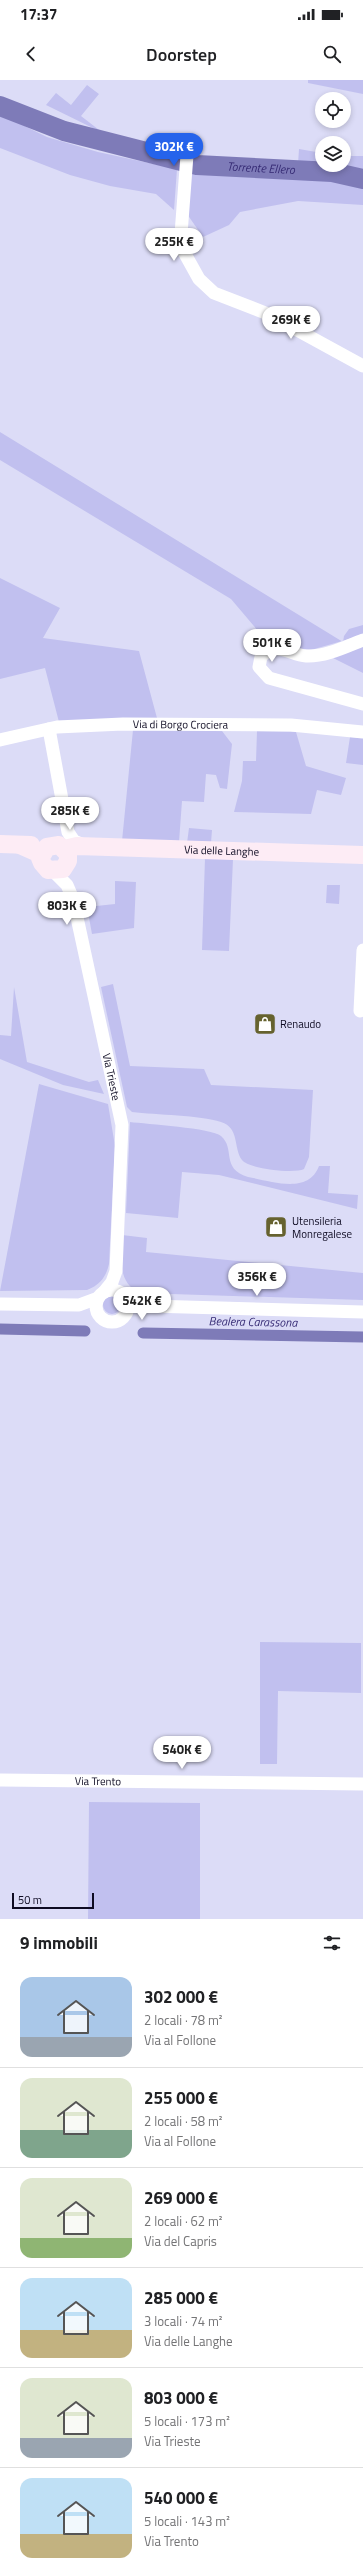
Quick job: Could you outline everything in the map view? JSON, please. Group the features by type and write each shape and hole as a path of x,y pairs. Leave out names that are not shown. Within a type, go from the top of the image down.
{"main road":[{"name":"Via delle Langhe","path":"0,844 20,845 44,852 59,845 70,856 363,856"},
{"path":"44,852 44,867 70,856"}],"street":[{"path":"188,142 181,234 185,256 203,284 226,298 268,314 363,366"},
{"path":"363,640 324,654 310,656 278,649 269,649 261,656 259,667 269,678 363,704"},
{"name":"Via di Borgo Crociera","path":"0,740 49,729 123,724 285,725 363,732"},
{"name":"Via Trieste","path":"49,729 68,832 74,841 70,856 67,885 81,932 122,1125 116,1271 112,1282 101,1295"},
{"path":"360,1011 363,950"},
{"name":"Via Trieste","path":"116,1271 125,1295"},
{"path":"79,1305 115,1290 150,1306 363,1312"},
{"path":"98,1314 96,1308 101,1295"},
{"path":"125,1295 128,1309 125,1316"},
{"path":"0,1304 79,1305 112,1322 150,1306"},
{"name":"Via Trento","path":"0,1780 363,1784"}],"shaded area":[{"path":"308,80 363,80 363,94 308,83"},
{"path":"87,85 99,94 81,116 103,133 46,105 56,93 71,105"},
{"path":"0,114 47,137 98,152 177,169 174,210 156,194 110,186 70,175 0,148"},
{"path":"299,149 315,152 315,165 298,164"},
{"path":"351,156 363,156 363,169 351,168"},
{"path":"190,170 330,178 363,184 363,205 298,201 240,212 229,225 203,237 187,214"},
{"path":"0,432 342,641 311,650 269,644 231,599 0,460"},
{"path":"0,578 60,608 43,638 139,651 157,718 59,722 45,668 0,679"},
{"path":"363,625 363,635 343,641 344,636 349,629"},
{"path":"363,645 363,673 331,657"},
{"path":"133,730 222,731 232,744 227,789 220,788 216,775 206,774 204,802 182,801 179,842 122,841"},
{"path":"257,731 296,732 306,766 346,778 341,795 317,790 311,814 234,812 242,781 243,761 256,761"},
{"path":"350,737 363,738 363,765 346,763"},
{"path":"189,828 212,830 211,843 187,843"},
{"path":"205,858 233,859 229,951 202,950"},
{"path":"115,881 136,882 134,928 92,934 87,907 115,904"},
{"path":"327,885 340,885 339,904 326,903"},
{"path":"113,984 130,1066 204,1069 211,1085 313,1090 309,1157 304,1169 291,1171 272,1170 246,1163 239,1155 234,1133 227,1125 221,1122 190,1117 132,1112 127,1107 101,987"},
{"path":"14,987 27,1062 89,1082 98,1080 104,1094 63,1085 0,1059 0,1035 11,1036"},
{"path":"39,1084 108,1104 115,1146 109,1264 102,1280 96,1286 87,1290 0,1291"},
{"path":"130,1122 163,1125 215,1133 221,1136 225,1141 228,1147 231,1164 234,1169 248,1177 278,1183 298,1183 307,1181 314,1175 319,1166 330,1166 328,1193 358,1195 357,1209 219,1175 182,1172 178,1218 126,1213"},
{"path":"122,1235 147,1238 146,1252 363,1273 363,1300 140,1293 132,1288 124,1276 121,1260"},
{"path":"112,1296 118,1299 121,1305 118,1311 112,1314 106,1311 103,1305 106,1299"},
{"path":"260,1642 361,1643 361,1693 278,1691 277,1764 260,1764"},
{"path":"89,1802 200,1803 200,1919 88,1919"}],"waterway":[{"name":"Torrente Ellero","path":"0,106 64,131 197,165 332,172 363,179"},
{"name":"Bealera Carassona","path":"0,1329 85,1331"},
{"name":"Bealera Carassona","path":"143,1333 363,1337"}],"place":[{"name":"Renaudo","path":"265,1024"},
{"name":"Utensileria Monregalese","path":"276,1227"}]}
